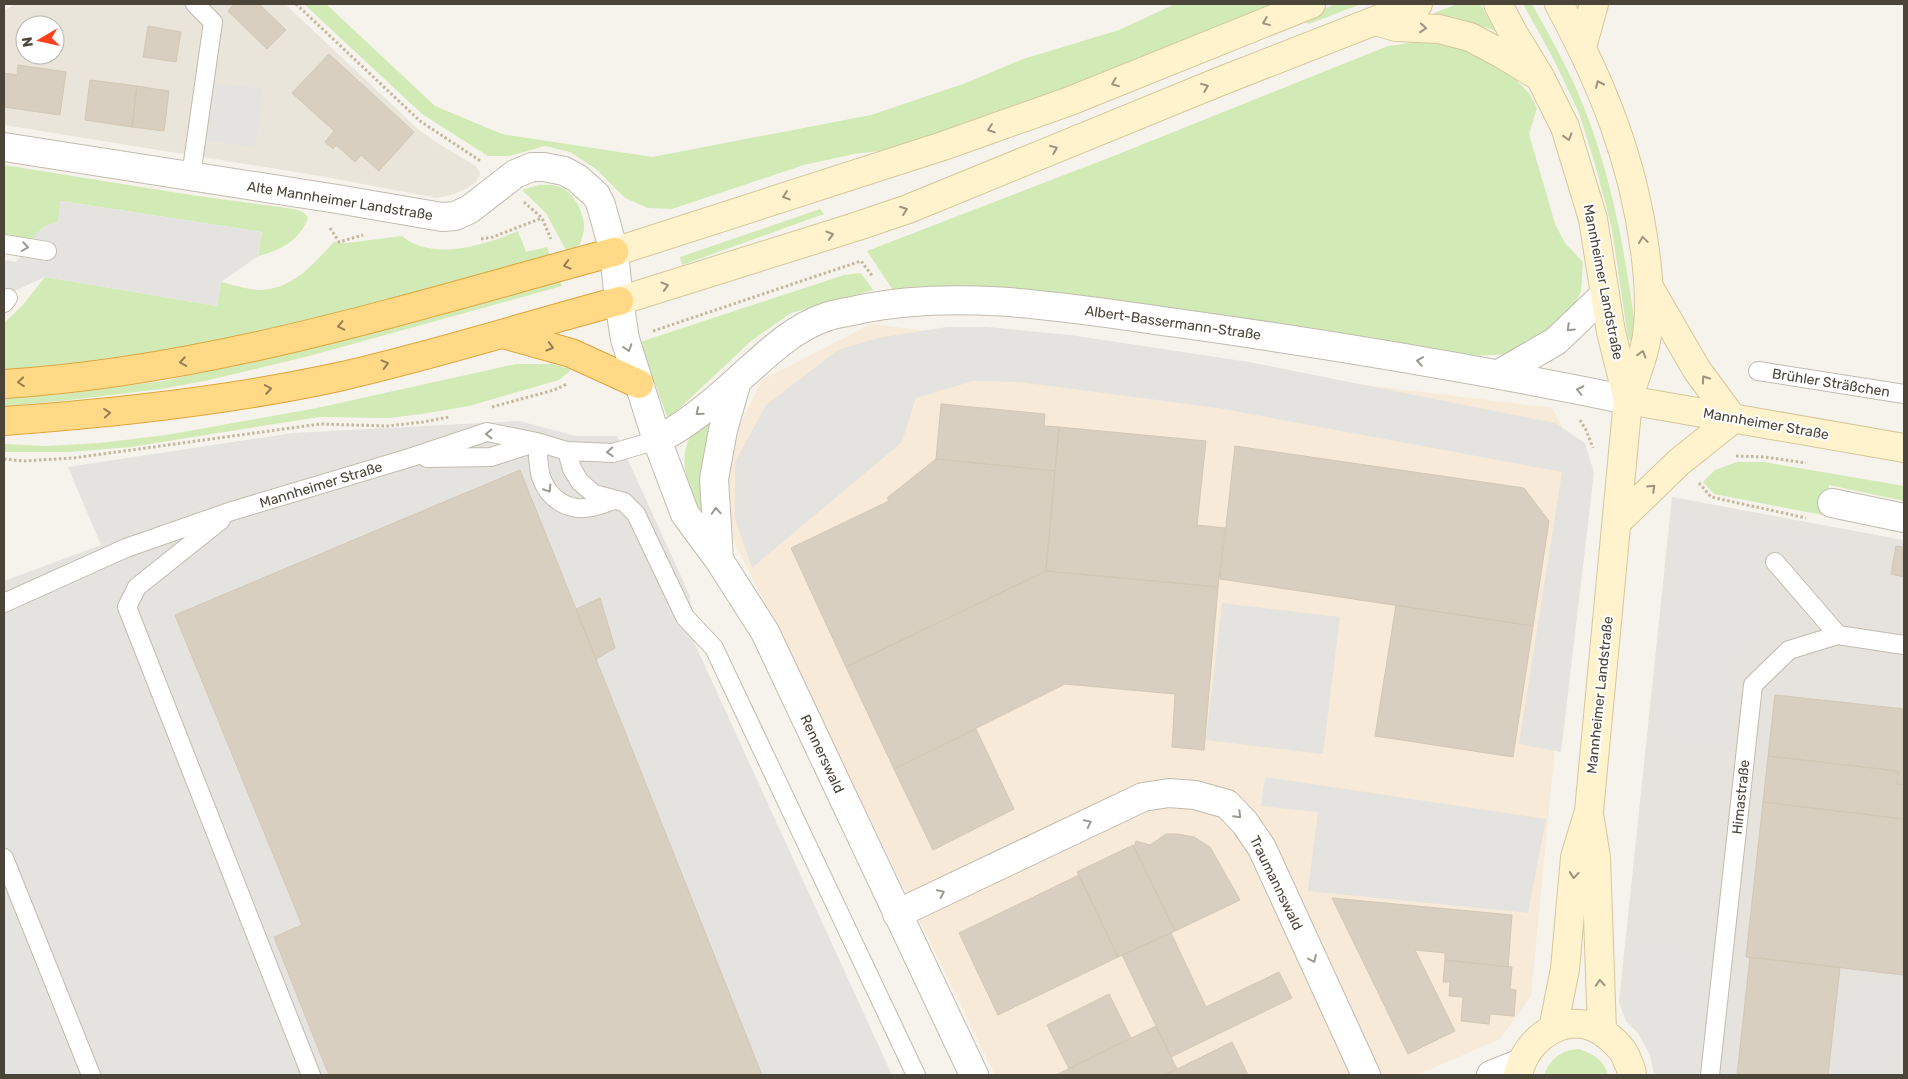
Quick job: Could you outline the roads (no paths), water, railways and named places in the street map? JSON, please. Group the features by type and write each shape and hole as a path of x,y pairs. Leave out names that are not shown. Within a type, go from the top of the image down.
{"highway":[{"path":"4,384 115,372 208,358 388,315 614,252"},
{"path":"4,422 141,410 338,377 503,334 619,301"},
{"path":"503,334 571,353 639,384"}],"main road":[{"path":"614,252 942,146 1070,102 1311,4"},
{"path":"619,301 908,209 1221,81 1418,4"},
{"name":"Mannheimer Landstraße","path":"1498,4 1512,32 1540,77 1565,127 1593,219 1611,332 1628,400"},
{"name":"Mannheimer Landstraße","path":"1553,1029 1565,969 1575,857 1588,811 1628,400 1645,345 1650,288 1640,212 1620,139 1602,90 1582,47 1558,4"},
{"path":"1582,47 1594,4"},
{"path":"1376,22 1396,27 1439,29 1470,37 1540,77"},
{"path":"1616,522 1679,462 1734,419 1697,370 1650,288"},
{"name":"Mannheimer Straße","path":"1628,400 1904,448"},
{"name":"Mannheimer Landstraße","path":"1588,811 1596,858 1602,1031"},
{"path":"1520,1069 1534,1042 1553,1029 1570,1024 1586,1025 1602,1031 1622,1048 1632,1075"}],"street":[{"name":"Alte Mannheimer Landstraße","path":"4,147 442,217 455,216 470,209 515,174 532,167 555,168 577,178 588,186 601,205 614,252 625,339 639,384"},
{"path":"1499,374 1556,341 1605,294"},
{"name":"Albert-Bassermann-Straße","path":"657,440 676,431 737,381 783,339 826,317 887,304 956,299 1058,307 1239,331 1499,374 1628,400"},
{"path":"719,560 714,480 723,430 737,381"},
{"name":"Rennerswald","path":"639,384 657,440 685,514 719,560 765,632 974,1075"},
{"path":"1832,503 1904,518"},
{"name":"Traumannswald","path":"898,914 1142,797 1169,794 1195,795 1227,804 1245,823 1262,848 1366,1075"},
{"path":"1491,1075 1520,1069"}],"lane":[{"path":"192,176 213,22 195,4"},
{"path":"4,244 47,251"},
{"name":"Brühler Sträßchen","path":"1758,372 1904,394"},
{"name":"Mannheimer Straße","path":"4,603 126,548 232,511 409,458 487,432 537,442 566,451 613,453 657,440"},
{"path":"537,442 542,478 550,493 560,504 575,508 592,507 614,500"},
{"name":"Mannheimer Straße","path":"409,458 491,457 537,442"},
{"path":"566,451 572,469 580,482 594,494 624,502 636,514 686,617 714,648 916,1075"},
{"path":"232,511 137,587 127,607 311,1075"},
{"path":"1775,562 1838,635"},
{"name":"Himastraße","path":"1710,1075 1753,685 1789,650 1838,635 1904,645"},
{"path":"4,858 91,1075"}]}
